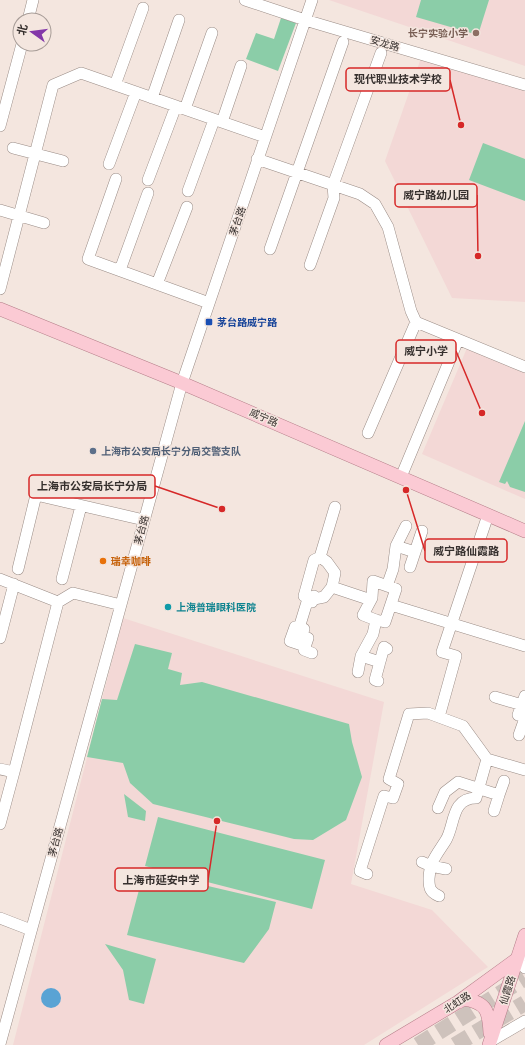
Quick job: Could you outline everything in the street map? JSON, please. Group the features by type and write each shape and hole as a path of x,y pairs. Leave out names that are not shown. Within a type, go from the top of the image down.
{"main road":[{"name":"威宁路","path":"0,309 182,382 525,531"},
{"name":"仙霞路","path":"488,1044 522,960 525,935"},
{"name":"北虹路","path":"386,1045 464,999 522,960"},
{"path":"464,999 472,1000 485,1008 489,1015 488,1044"}],"street":[{"path":"30,12 33,0"},
{"name":"安龙路","path":"246,0 305,20 525,85"},
{"name":"茅台路","path":"0,1044 182,382 312,0"},
{"path":"115,85 143,8"},
{"path":"152,98 179,20"},
{"path":"148,180 212,33"},
{"path":"270,250 343,42"},
{"path":"0,126 20,52"},
{"path":"310,265 334,198 333,185 381,53"},
{"path":"188,191 241,66"},
{"path":"0,288 53,85 81,73 265,137"},
{"path":"109,164 136,92"},
{"path":"13,148 63,161"},
{"path":"258,159 360,194 375,204 388,227 411,311 416,322 525,367"},
{"path":"116,179 88,259 209,303"},
{"path":"120,270 148,193"},
{"path":"157,284 187,207"},
{"path":"0,210 44,223"},
{"path":"368,433 416,322"},
{"path":"401,477 458,340"},
{"path":"18,569 36,495 144,520"},
{"path":"62,579 81,506"},
{"path":"312,653 304,650 308,638 300,632 308,599 312,566 318,568 324,560 335,507"},
{"path":"439,717 456,656 442,652 488,515"},
{"path":"387,586 393,569 396,546 406,526"},
{"path":"410,567 422,531"},
{"path":"396,546 415,552"},
{"path":"308,599 324,597 332,587 335,573 324,560"},
{"path":"0,579 58,602"},
{"path":"373,581 396,588 385,622 363,615 371,600 373,581"},
{"path":"0,638 14,584"},
{"path":"332,587 371,600"},
{"path":"0,824 58,602 73,593 120,605"},
{"path":"391,605 525,646"},
{"path":"358,672 361,656 373,634 376,620"},
{"path":"378,681 375,680 384,647 387,649"},
{"path":"361,656 380,662"},
{"path":"495,697 523,701 518,715 525,717 519,735"},
{"path":"367,874 360,871 384,796 393,798 398,784 389,779 409,714 428,713 463,726 487,759 525,770"},
{"path":"426,864 451,840 450,824 462,802 468,798 476,798 487,759"},
{"path":"0,769 14,772"},
{"path":"494,811 504,781"},
{"path":"438,808 445,792 458,782 499,795"},
{"path":"426,864 446,870"},
{"path":"426,864 429,873 429,887 432,893 439,896"},
{"path":"0,918 31,930"},
{"path":"488,1044 525,1021"}],"shaded area":[{"name":"长宁实验小学","path":"329,0 525,0 525,66"},
{"path":"421,58 525,89 525,302 452,298 385,161"},
{"path":"467,348 516,369 525,371 525,499 422,454"},
{"path":"123,618 384,702 351,884 432,910 488,967 364,1045 13,1045"}],"green space":[{"path":"421,0 489,0 478,35 416,17"},
{"path":"281,18 296,23 278,71 246,59 256,33 274,39"},
{"path":"483,143 525,159 525,201 469,180"},
{"path":"525,421 525,492 510,487 507,481 505,484 499,482"},
{"path":"135,644 172,653 168,669 182,673 180,685 202,682 349,724 352,742 362,777 346,820 313,840 294,839 153,804 130,783 123,763 87,757 102,699 117,700"},
{"path":"124,794 146,811 145,821 128,817"},
{"path":"158,817 325,860 312,909 145,866"},
{"path":"144,871 276,902 269,929 244,963 127,935"},
{"path":"105,944 156,959 144,1004 129,1000 123,970"}],"water":[{"path":"51,988 58,991 61,998 58,1005 51,1008 44,1005 41,998 44,991"}],"tunnel":[{"path":"418,1045 525,978"},
{"path":"455,1045 525,1003"}],"place":[{"name":"长宁实验小学","path":"476,33"},
{"name":"现代职业技术学校","path":"461,125"},
{"name":"威宁路幼儿园","path":"478,256"},
{"name":"茅台路威宁路","path":"209,322"},
{"name":"威宁小学","path":"482,413"},
{"name":"上海市公安局长宁分局交警支队","path":"93,451"},
{"name":"威宁路仙霞路","path":"406,490"},
{"name":"上海市公安局长宁分局","path":"222,509"},
{"name":"瑞幸咖啡","path":"103,561"},
{"name":"上海普瑞眼科医院","path":"168,607"},
{"name":"上海市延安中学","path":"217,821"}]}
